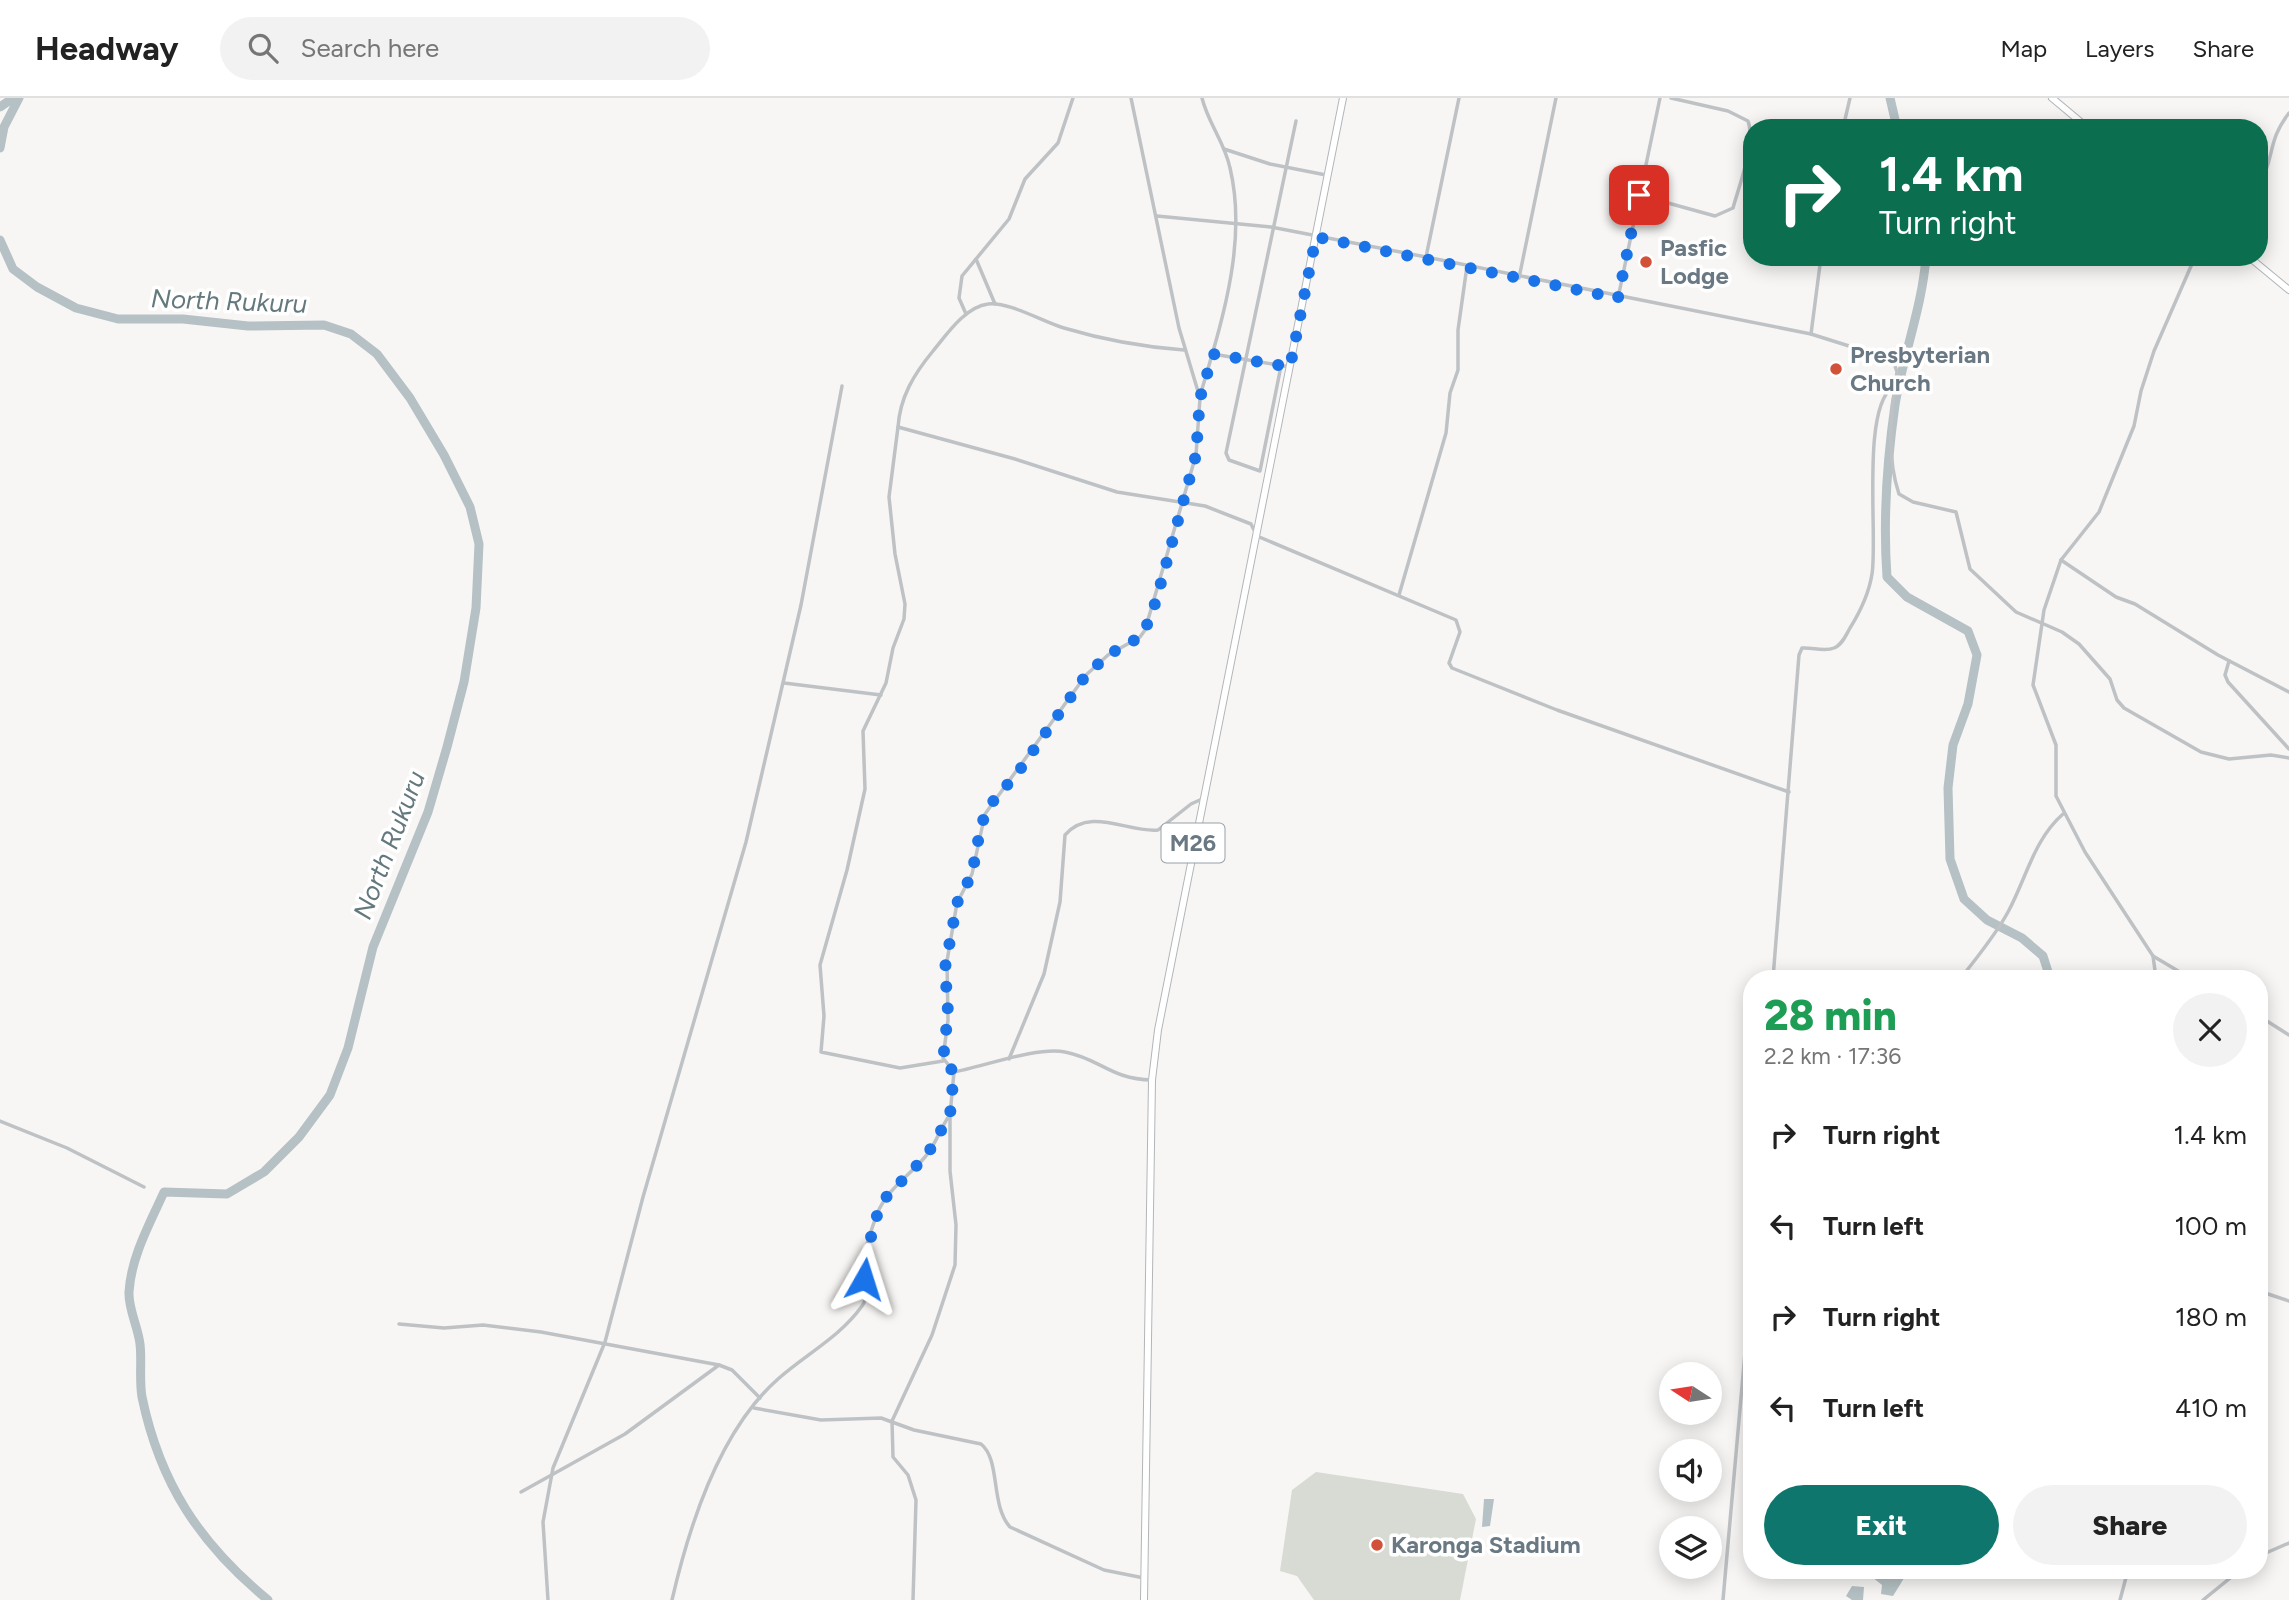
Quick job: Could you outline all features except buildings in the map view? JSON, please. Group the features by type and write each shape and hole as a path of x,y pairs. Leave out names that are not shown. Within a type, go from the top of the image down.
{"main road":[{"name":"M26","path":"1144,1600 1152,1080 1158,1030 1343,98"},
{"path":"2052,98 2077,119"},
{"path":"2260,266 2289,290"}],"street":[{"path":"965,314 960,306 960,286 964,272 1009,219 1025,179 1059,143 1073,98"},
{"path":"1131,98 1184,350 1200,398"},
{"path":"943,1061 948,1012 945,968 957,903 972,874 985,814 1086,675 1108,655 1140,637 1156,601 1198,444 1200,398 1213,354 1238,223 1230,166 1202,98"},
{"path":"1426,257 1459,98"},
{"path":"1519,278 1556,98"},
{"path":"1618,298 1660,98"},
{"path":"1671,98 1728,111 1744,119"},
{"path":"1845,119 1850,98"},
{"path":"2268,166 2273,135 2289,113"},
{"path":"1281,366 1260,471 1250,470 1229,460 1226,453 1284,165 1296,121"},
{"path":"1224,149 1327,175"},
{"path":"1639,195 1715,216 1732,208 1743,175"},
{"path":"1157,216 1180,221 1238,223 1271,228 1426,257 1618,298 1811,334 1892,361 1896,372 1893,464 1899,495 1913,502 1953,509 1970,569 2011,609 2067,635 2085,650 2110,679 2117,700 2124,708 2189,746 2230,759 2271,755 2289,758"},
{"path":"976,259 995,304"},
{"path":"1399,595 1446,433 1450,393 1458,370 1458,330 1467,266"},
{"path":"1811,334 1820,266"},
{"path":"2155,970 2153,956 2063,814 2056,796 2056,745 2032,685 2042,624 2061,560 2099,512 2134,426 2154,351 2191,266"},
{"path":"943,1061 900,1068 821,1052 824,1016 821,965 847,870 851,841 865,789 863,731 881,695 904,620 905,604 889,497 898,427 909,385 965,314 978,306 995,304 1038,320 1127,345 1184,350"},
{"path":"1213,354 1290,367"},
{"path":"548,1600 543,1522 552,1475 605,1342 646,1184 746,842 784,683 842,386"},
{"path":"1774,970 1801,650 1828,650 1838,646 1859,614 1871,577 1874,445 1883,401 1887,391 1894,387"},
{"path":"898,427 1015,459 1117,492 1211,508 1251,524 1257,536 1399,595 1460,624 1459,636 1449,663 1452,668 1557,710 1789,792"},
{"path":"2061,560 2116,597 2146,610 2289,692"},
{"path":"2230,660 2225,675 2228,682 2289,749"},
{"path":"784,683 881,695"},
{"path":"1009,1059 1044,974 1060,902 1065,835 1070,829 1100,822 1158,830 1191,804 1202,799"},
{"path":"1967,970 2004,920 2034,854 2063,814"},
{"path":"2153,956 2177,970"},
{"path":"2268,1022 2289,1035"},
{"path":"954,1072 1009,1059 1061,1051 1122,1077 1152,1080"},
{"path":"943,1061 954,1072"},
{"path":"913,1600 916,1500 908,1475 893,1457 892,1421 932,1335 955,1265 956,1224 950,1171 950,1115 954,1072"},
{"path":"672,1600 683,1553 718,1461 734,1430 778,1379 829,1340 864,1303 867,1294 864,1262 878,1212 887,1196 927,1155 950,1115"},
{"path":"0,1121 57,1143 144,1187"},
{"path":"2268,1294 2289,1301"},
{"path":"399,1324 443,1328 483,1325 605,1342 724,1364 760,1398"},
{"path":"521,1492 625,1434 719,1365"},
{"path":"1723,1600 1743,1375"},
{"path":"754,1408 821,1420 869,1417 985,1447 990,1458 1000,1514 1019,1534 1104,1570 1144,1578"},
{"path":"2268,1552 2289,1543"},
{"path":"2120,1600 2125,1579"},
{"path":"2203,1600 2229,1579"}],"shaded area":[{"name":"Karonga Stadium","path":"1316,1472 1463,1494 1476,1519 1460,1600 1314,1600 1297,1576 1280,1571 1292,1490"},
{"path":"1484,1499 1494,1499 1490,1526 1482,1527"},
{"path":"1874,1579 1903,1579 1893,1596 1881,1594 1882,1585"},
{"path":"1852,1586 1864,1587 1863,1600 1852,1600 1846,1596"}],"waterway":[{"name":"North Rukuru","path":"0,107 13,98"},
{"name":"North Rukuru","path":"0,148 4,127 19,98"},
{"path":"1890,98 1895,119"},
{"name":"North Rukuru","path":"0,240 13,269 37,287 76,308 118,319 183,319 248,326 324,325 351,334 377,354 410,398 444,455 470,507 479,544 476,608 464,682 447,747 428,812 373,947 348,1048 330,1095 299,1137 264,1172 227,1194 164,1192 133,1266 129,1298 140,1344 142,1397 160,1458 186,1510 203,1534 222,1557 268,1600"},
{"path":"1925,266 1921,295 1898,386 1892,426 1886,513 1887,577 1907,597 1968,631 1977,655 1968,704 1953,745 1948,788 1950,859 1964,899 1987,920 2022,938 2043,956 2047,970"}],"place":[{"name":"Pasfic Lodge","path":"1646,262"},
{"name":"Presbyterian Church","path":"1836,369"},
{"name":"Karonga Stadium","path":"1377,1545"}],"route":[{"path":"864,1279 869,1239 881,1206 896,1185 927,1155 950,1115 954,1072 943,1061 948,1020 945,968 957,903 975,865 985,814 1019,771 1086,675 1108,655 1140,637 1145,630 1156,601 1171,538 1196,455 1200,398 1213,354 1290,367 1316,237 1426,257 1618,298 1639,195"}]}
